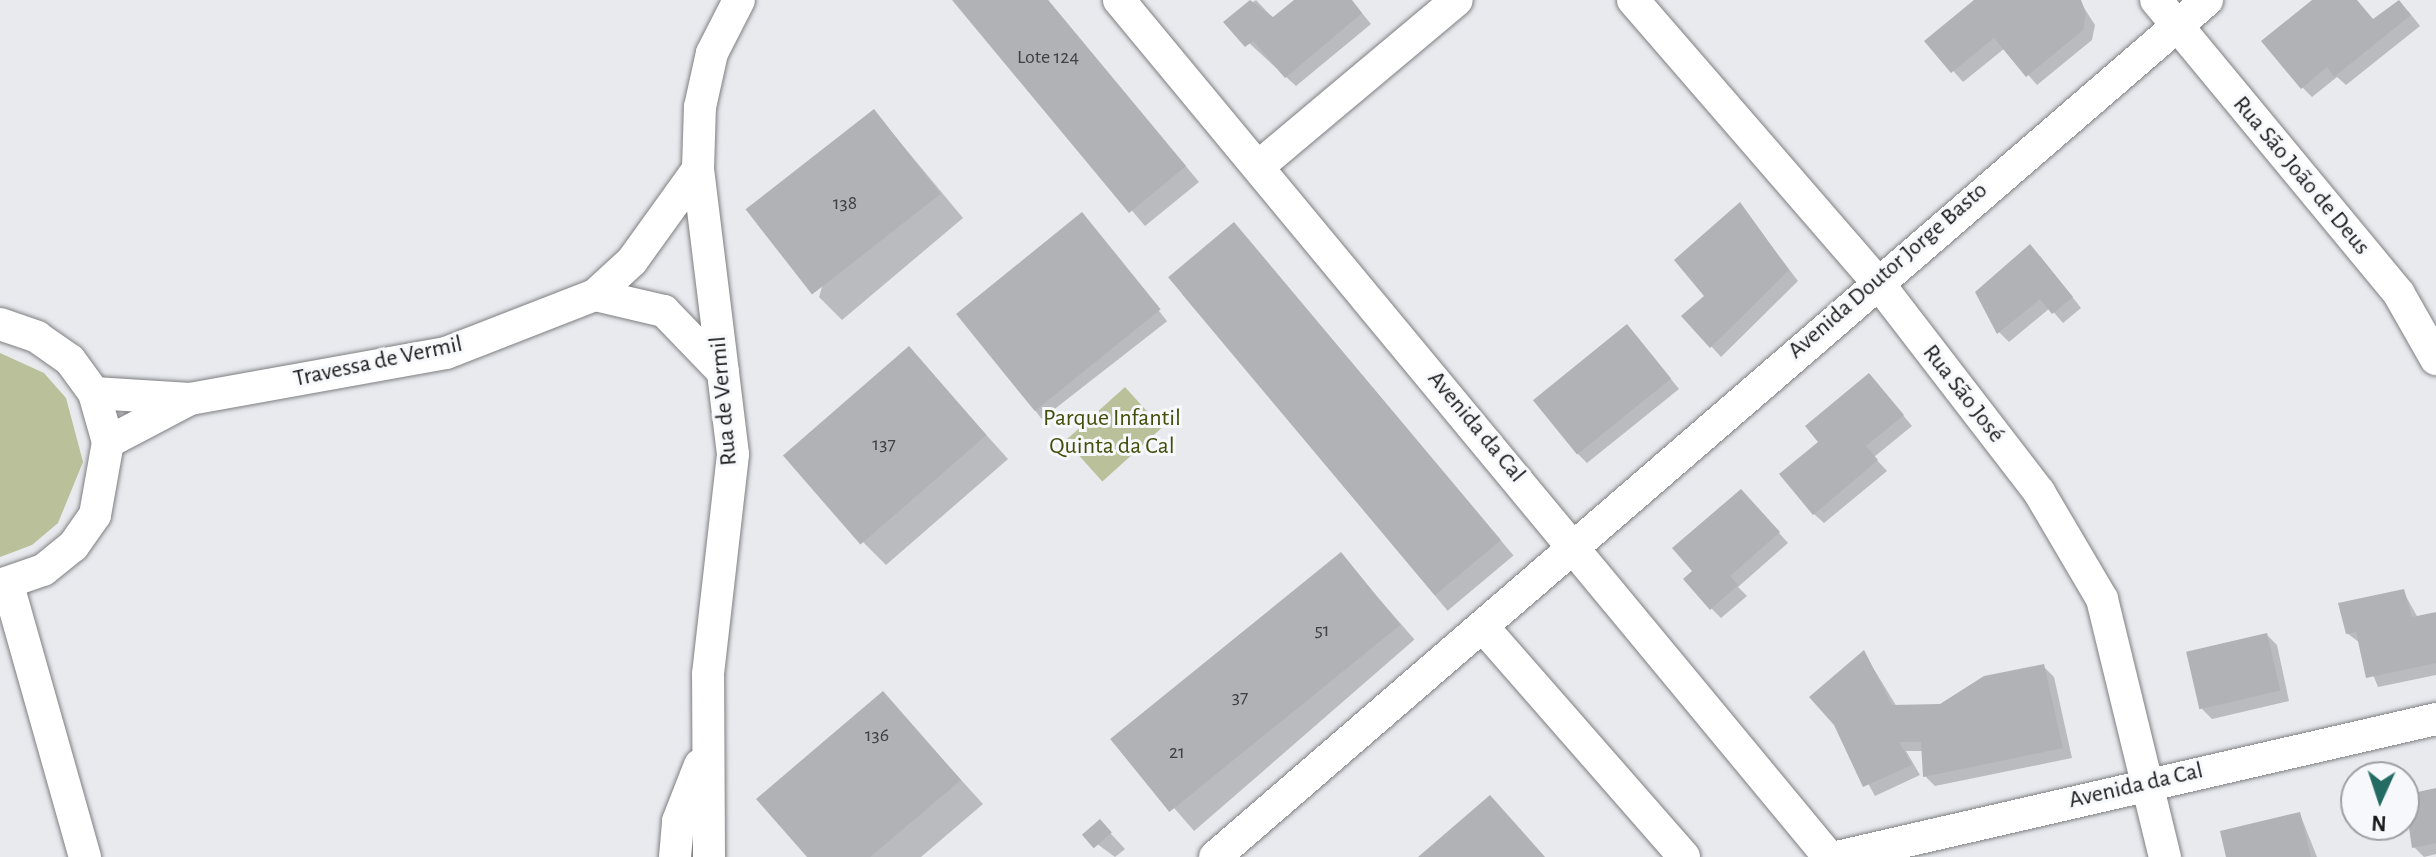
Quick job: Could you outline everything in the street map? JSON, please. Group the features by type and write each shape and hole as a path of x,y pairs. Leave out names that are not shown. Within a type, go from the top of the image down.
{"street":[{"name":"Rua de Vermil","path":"709,857 704,755 733,454 698,169 700,107 712,53 739,0"},
{"name":"Avenida da Cal","path":"1119,0 1829,857"},
{"path":"1259,166 1457,0"},
{"name":"Rua São José","path":"1633,0 1875,279 2039,492 2102,599 2165,857"},
{"name":"Avenida Doutor Jorge Basto","path":"1215,857 1576,548 2166,12 2207,0"},
{"name":"Rua São João de Deus","path":"2166,12 2399,294 2436,359"},
{"path":"595,295 632,261 698,169"},
{"path":"595,295 664,311 723,372"},
{"name":"Travessa de Vermil","path":"190,399 446,353 595,295"},
{"path":"0,324 48,344 94,393 108,442 107,479 88,525 43,570 4,585 85,857"},
{"path":"94,393 190,399"},
{"path":"108,442 190,399"},
{"path":"1483,627 1684,857"},
{"name":"Avenida da Cal","path":"1837,857 2436,719"},
{"path":"675,857 678,821 704,755"}],"green space":[{"path":"0,353 44,373 66,398 83,462 58,523 32,545 0,557"},
{"name":"Parque Infantil Quinta da Cal","path":"1125,387 1162,428 1102,481 1066,441"}],"building":[{"path":"952,0 1048,0 1186,166 1129,213"},
{"path":"1250,0 1273,17 1294,0 1352,0 1362,13 1285,78 1253,41 1245,47 1223,22"},
{"path":"1974,0 2081,0 2086,13 2083,30 2026,77 1994,38 1951,73 1924,41"},
{"path":"2312,0 2357,0 2373,19 2399,0 2411,15 2334,77 2327,67 2301,89 2261,41"},
{"path":"874,109 940,194 812,294 746,209"},
{"path":"1740,202 1789,270 1710,348 1681,316 1704,296 1674,260"},
{"path":"1082,212 1161,309 1035,411 956,314"},
{"path":"1234,222 1501,540 1435,595 1168,277"},
{"path":"2030,244 2073,297 2052,314 2040,299 1997,334 1975,292"},
{"path":"1627,324 1671,378 1577,455 1533,400"},
{"path":"909,346 986,435 860,545 783,456"},
{"path":"1869,373 1904,415 1866,446 1878,460 1813,515 1779,474 1818,442 1805,426"},
{"path":"1741,489 1780,532 1730,576 1738,585 1710,610 1683,579 1692,571 1672,548"},
{"path":"1341,552 1400,625 1169,812 1110,739"},
{"path":"2404,589 2412,617 2436,612 2436,663 2366,678 2356,632 2346,634 2338,603"},
{"path":"2267,633 2280,690 2199,709 2186,652"},
{"path":"1864,650 1892,705 1940,704 1984,676 2044,664 2063,748 1923,777 1921,742 1899,742 1912,765 1863,787 1834,725 1809,697"},
{"path":"883,691 961,780 870,857 807,857 756,799"},
{"path":"2436,788 2436,843 2412,848 2411,841 2420,841 2420,792"},
{"path":"1490,795 1545,857 1418,857"},
{"path":"2300,812 2311,857 2226,857 2220,831"},
{"path":"1100,819 1112,833 1094,848 1082,835"}]}
